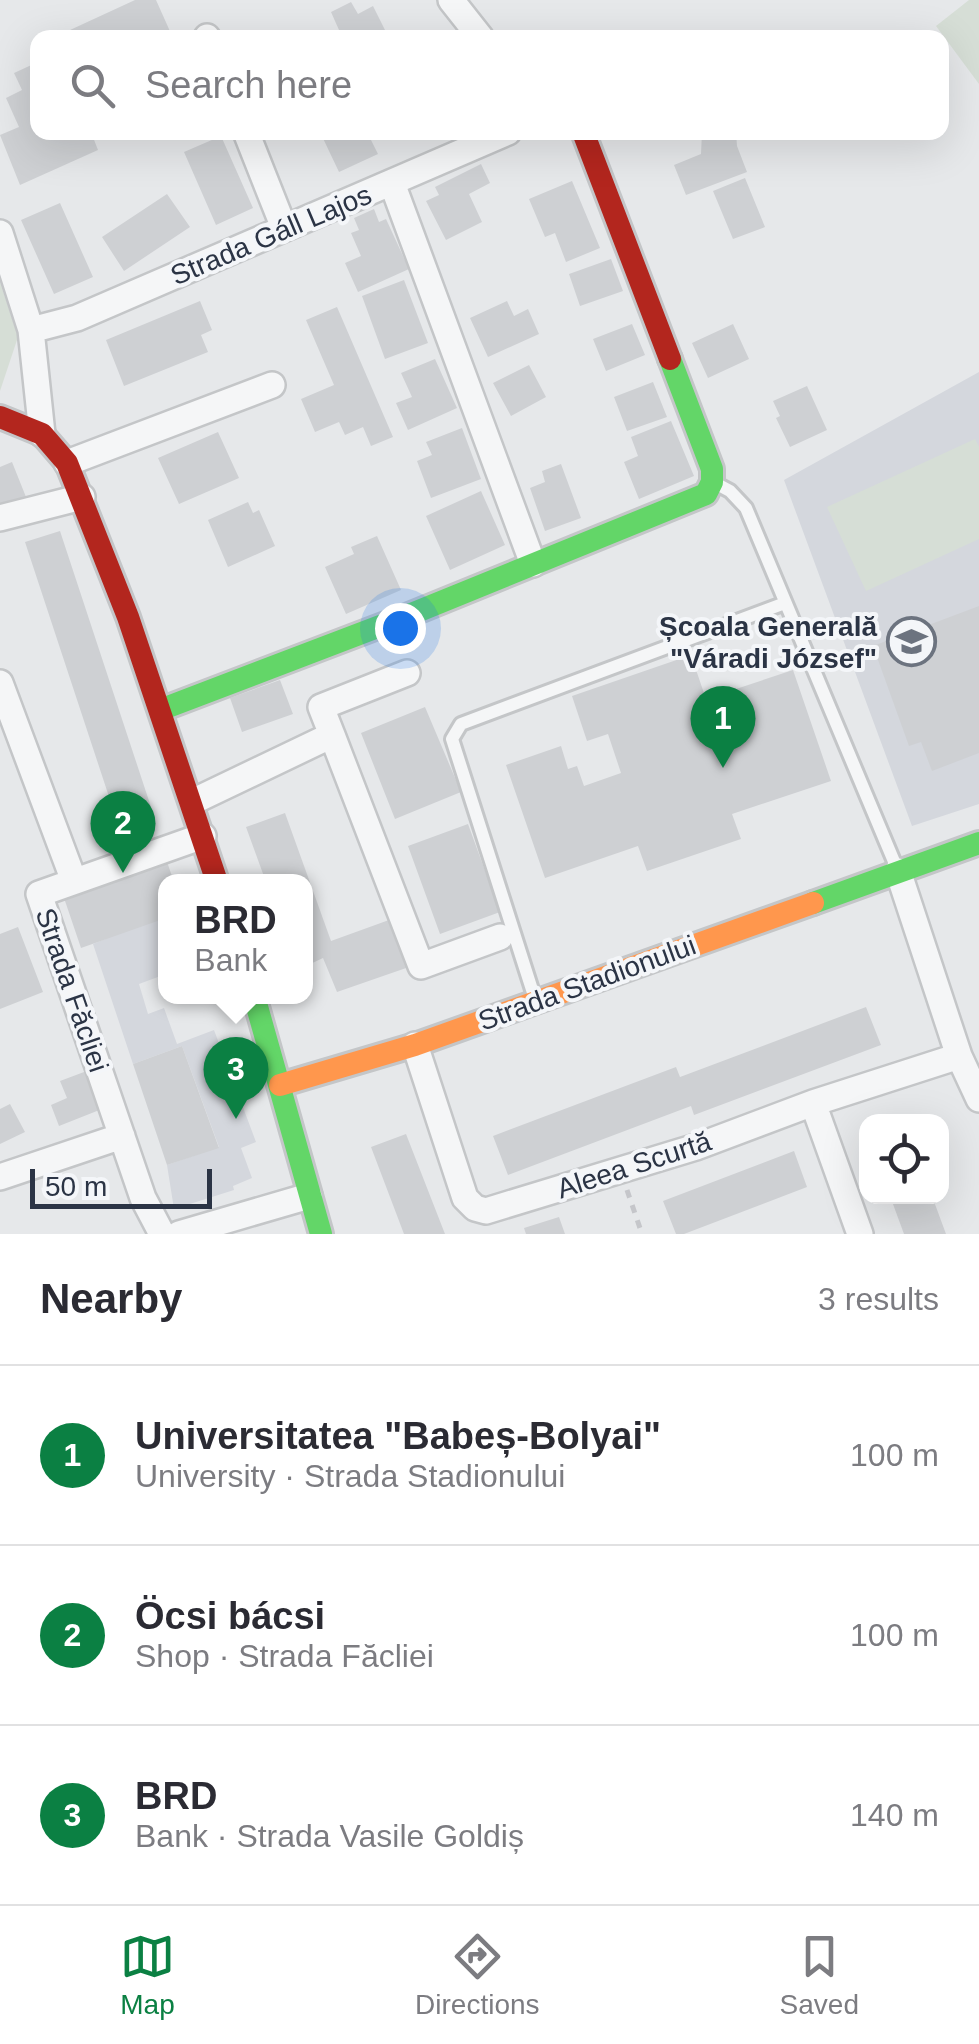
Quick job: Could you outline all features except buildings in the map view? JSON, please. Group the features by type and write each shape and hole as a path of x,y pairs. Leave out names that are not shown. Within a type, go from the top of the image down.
{"street":[{"path":"451,0 475,30"},
{"path":"249,140 284,228"},
{"name":"Strada Gáll Lajos","path":"31,330 77,318 490,140"},
{"path":"160,710 706,494 712,482 712,469 586,140"},
{"path":"392,183 534,564"},
{"path":"0,233 31,330 42,434"},
{"path":"66,464 272,385"},
{"path":"0,417 42,434 66,464 82,498 160,710 215,874"},
{"path":"0,518 82,498"},
{"path":"407,673 321,707 421,966 500,937"},
{"path":"0,683 74,881"},
{"path":"192,802 332,736"},
{"name":"Strada Făcliei","path":"122,1136 40,894 203,836"},
{"name":"Strada Stadionului","path":"280,1085 415,1044 979,843"},
{"path":"898,871 958,1056 979,1099"},
{"path":"256,1004 321,1234"},
{"name":"Aleea Scurtă","path":"415,1044 465,1198 475,1208 486,1211 696,1147 813,1103 958,1056"},
{"path":"813,1103 860,1234"},
{"path":"0,1177 122,1136 143,1198 162,1234"},
{"path":"179,1234 309,1196"}],"lane":[{"path":"712,482 730,490 746,508 898,871"},
{"path":"536,1001 452,739 455,730 462,724 785,603"}],"path":[{"path":"620,1171 642,1234"}],"shaded area":[{"path":"969,0 979,0 979,84 949,44 949,30 936,26"},
{"path":"0,282 18,337 0,391"},
{"name":"Școala Generală \"Váradi József\"","path":"979,372 979,804 912,826 784,480"},
{"path":"975,439 979,447 979,539 866,591 827,507"},
{"path":"158,917 158,977 139,984 148,1014 164,1008 177,1044 214,1030 256,1142 241,1148 252,1178 233,1186 234,1190 174,1209 167,1165 219,1147 182,1046 133,1064 93,944"}],"traffic: fast":[{"path":"160,710 409,615 706,494 712,482 712,469 670,359"},
{"path":"813,903 979,843"},
{"path":"256,1004 321,1234"}],"traffic: slow":[{"path":"280,1085 415,1045 813,903"}],"traffic: jam":[{"path":"586,140 670,359"},
{"path":"0,417 42,434 67,463 128,617 214,874"}],"place":[{"name":"Școala Generală \"Váradi József\"","path":"912,642"},
{"name":"Universitatea \"Babeș-Bolyai\"","path":"723,768"},
{"name":"Öcsi bácsi","path":"123,873"},
{"name":"BRD","path":"236,1119"}]}
